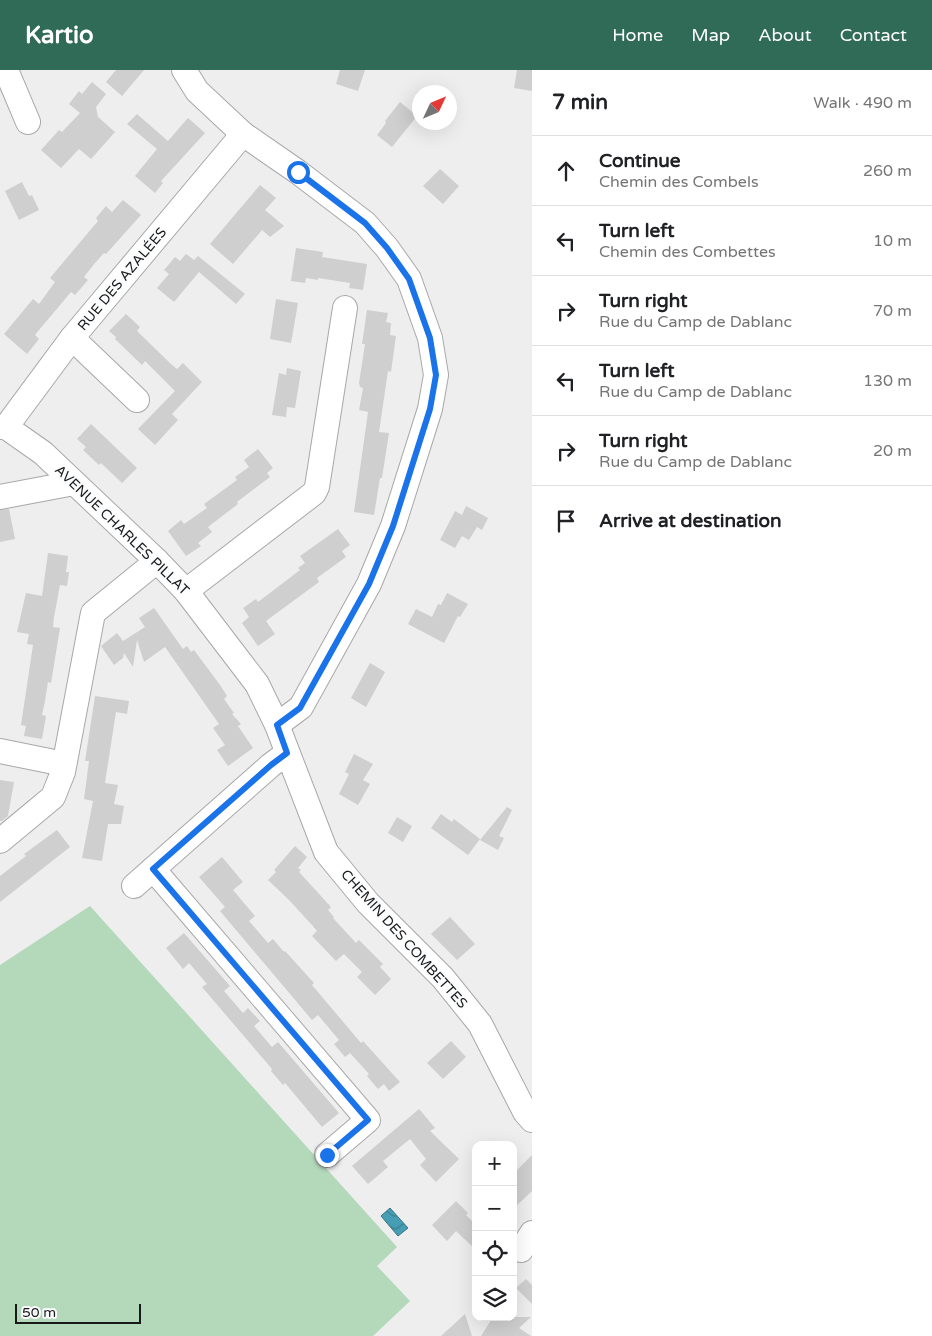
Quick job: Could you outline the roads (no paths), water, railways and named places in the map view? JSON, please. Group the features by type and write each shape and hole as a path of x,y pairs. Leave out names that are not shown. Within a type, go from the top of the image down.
{"street":[{"path":"6,70 28,122"},
{"path":"184,70 197,91 243,134 298,172 365,223 387,248 409,279 430,338 436,375 430,409 393,526 369,584 300,708 277,725"},
{"name":"RUE DES AZALÉES","path":"3,427 72,338 243,134"},
{"path":"186,591 314,493 317,487 345,308"},
{"path":"72,338 137,400"},
{"name":"AVENUE CHARLES PILLAT","path":"3,427 43,453 186,591 257,684 277,725"},
{"path":"0,496 74,483"},
{"path":"0,841 53,797 64,764 93,613 157,561"},
{"name":"CHEMIN DES COMBETTES","path":"277,725 326,852 368,903 444,978 480,1024 525,1112 532,1120"},
{"path":"0,751 64,764"},
{"path":"134,886 287,753"},
{"path":"153,869 368,1120 327,1155"}],"water":[{"path":"390,1208 408,1228 398,1236 381,1216"}]}
